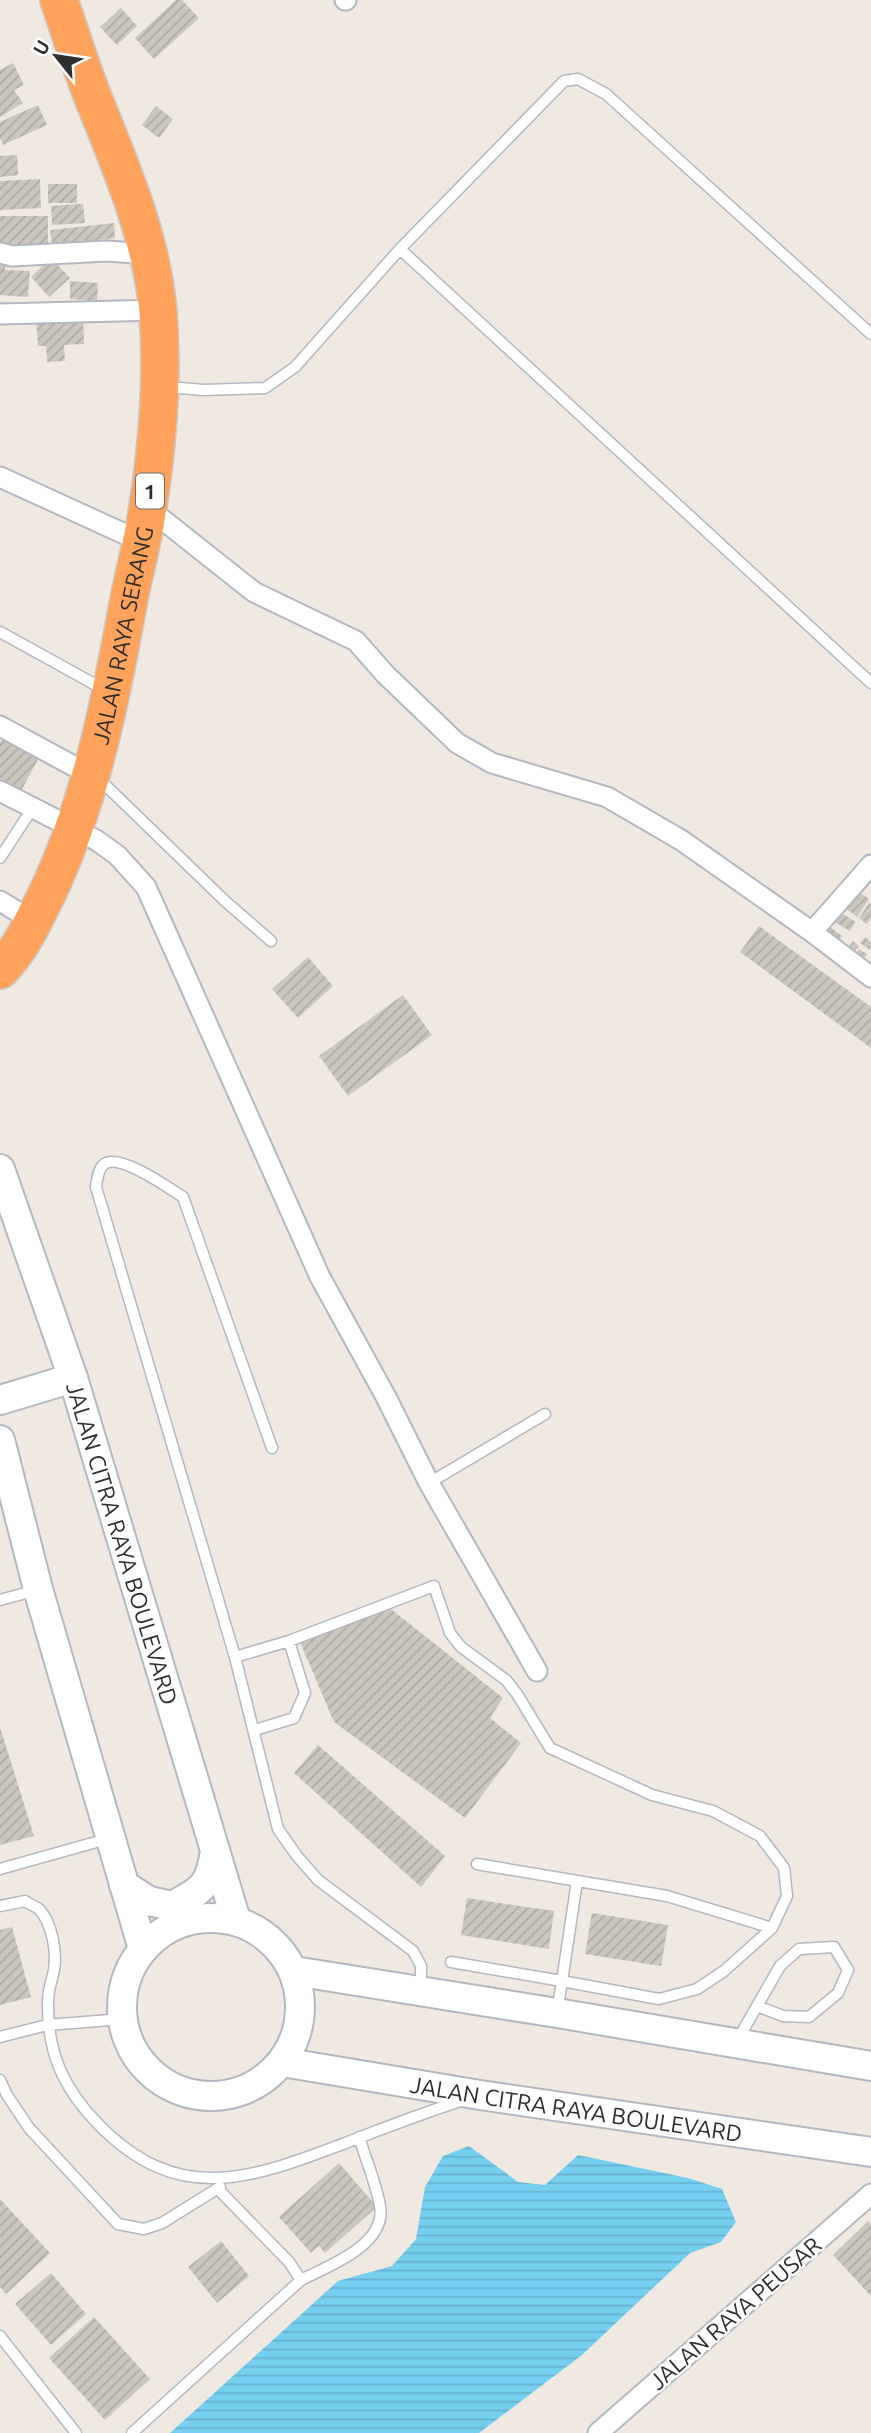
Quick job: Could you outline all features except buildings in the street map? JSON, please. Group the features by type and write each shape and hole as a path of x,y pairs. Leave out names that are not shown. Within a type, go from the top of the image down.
{"highway":[{"name":"JALAN RAYA SERANG","path":"0,970 9,960 50,889 74,829 91,773 111,694 144,525 160,386 158,310 141,223 58,0"}],"main road":[{"name":"JALAN CITRA RAYA BOULEVARD","path":"0,1169 73,1378 236,1920"},
{"path":"0,1400 73,1378"},
{"path":"0,1440 38,1590 143,1949"},
{"path":"124,1885 149,1901 172,1906 193,1896 211,1877 215,1851"},
{"path":"210,1917 236,1920 260,1931 279,1949 294,1972 300,2002 296,2034 282,2062 261,2081 235,2093 207,2096 179,2091 155,2077 136,2055 123,2019 122,2001 128,1973 143,1949 162,1932 185,1921 210,1917"},
{"path":"294,1972 871,2066"},
{"name":"JALAN CITRA RAYA BOULEVARD","path":"282,2062 480,2095 871,2152"}],"street":[{"path":"0,253 12,256 107,251 148,254"},
{"path":"0,314 158,310"},
{"path":"0,477 144,525 254,592 356,641 404,693 457,743 492,763 607,797 681,840 871,977"},
{"path":"0,726 91,773"},
{"path":"0,792 74,829 117,855 146,887 320,1277 386,1397 429,1483 537,1671"},
{"path":"812,932 871,865"},
{"path":"0,901 33,921"},
{"name":"JALAN RAYA PEUSAR","path":"598,2433 871,2194"}],"lane":[{"path":"160,386 204,390 265,388 295,367 400,249 564,81 578,79 606,94 871,334"},
{"path":"400,249 871,683"},
{"path":"0,632 111,694"},
{"path":"91,773 225,901 271,941"},
{"path":"0,858 32,809"},
{"path":"272,1448 183,1197 152,1177 126,1165 112,1161 103,1164 96,1187 235,1657 278,1829 318,1880 413,1951 421,1966 421,1992"},
{"path":"429,1483 545,1414"},
{"path":"235,1657 289,1642 434,1586 450,1633 461,1647 506,1680 550,1748 652,1795 713,1811 760,1836 784,1868 787,1896 772,1928 724,1971 697,1989 659,1999 452,1962"},
{"path":"0,1600 38,1590"},
{"path":"255,1730 294,1718 300,1707 305,1693 289,1642"},
{"path":"0,1869 111,1838"},
{"path":"477,1864 667,1896 772,1928"},
{"path":"557,2013 577,1881"},
{"path":"0,1906 25,1901 39,1909 52,1934 55,1966 48,1991 47,2025 54,2058 78,2104 114,2140 160,2169 201,2179 228,2179 294,2162 480,2095"},
{"path":"735,2043 780,1966 799,1949 834,1947 848,1970 838,1993 809,2017 783,2016 757,2007"},
{"path":"0,2037 47,2025 123,2019"},
{"path":"0,2080 29,2128 118,2224 144,2229 162,2223 218,2189 228,2179"},
{"path":"132,2433 301,2280 359,2250 372,2236 381,2208 359,2137"},
{"path":"218,2189 289,2262 301,2280"},
{"path":"0,2336 76,2433"}],"water":[{"path":"469,2146 518,2182 545,2185 578,2155 688,2178 722,2189 736,2222 721,2242 690,2253 582,2355 479,2433 170,2433 338,2281 392,2266 416,2239 425,2187 443,2156"}]}
